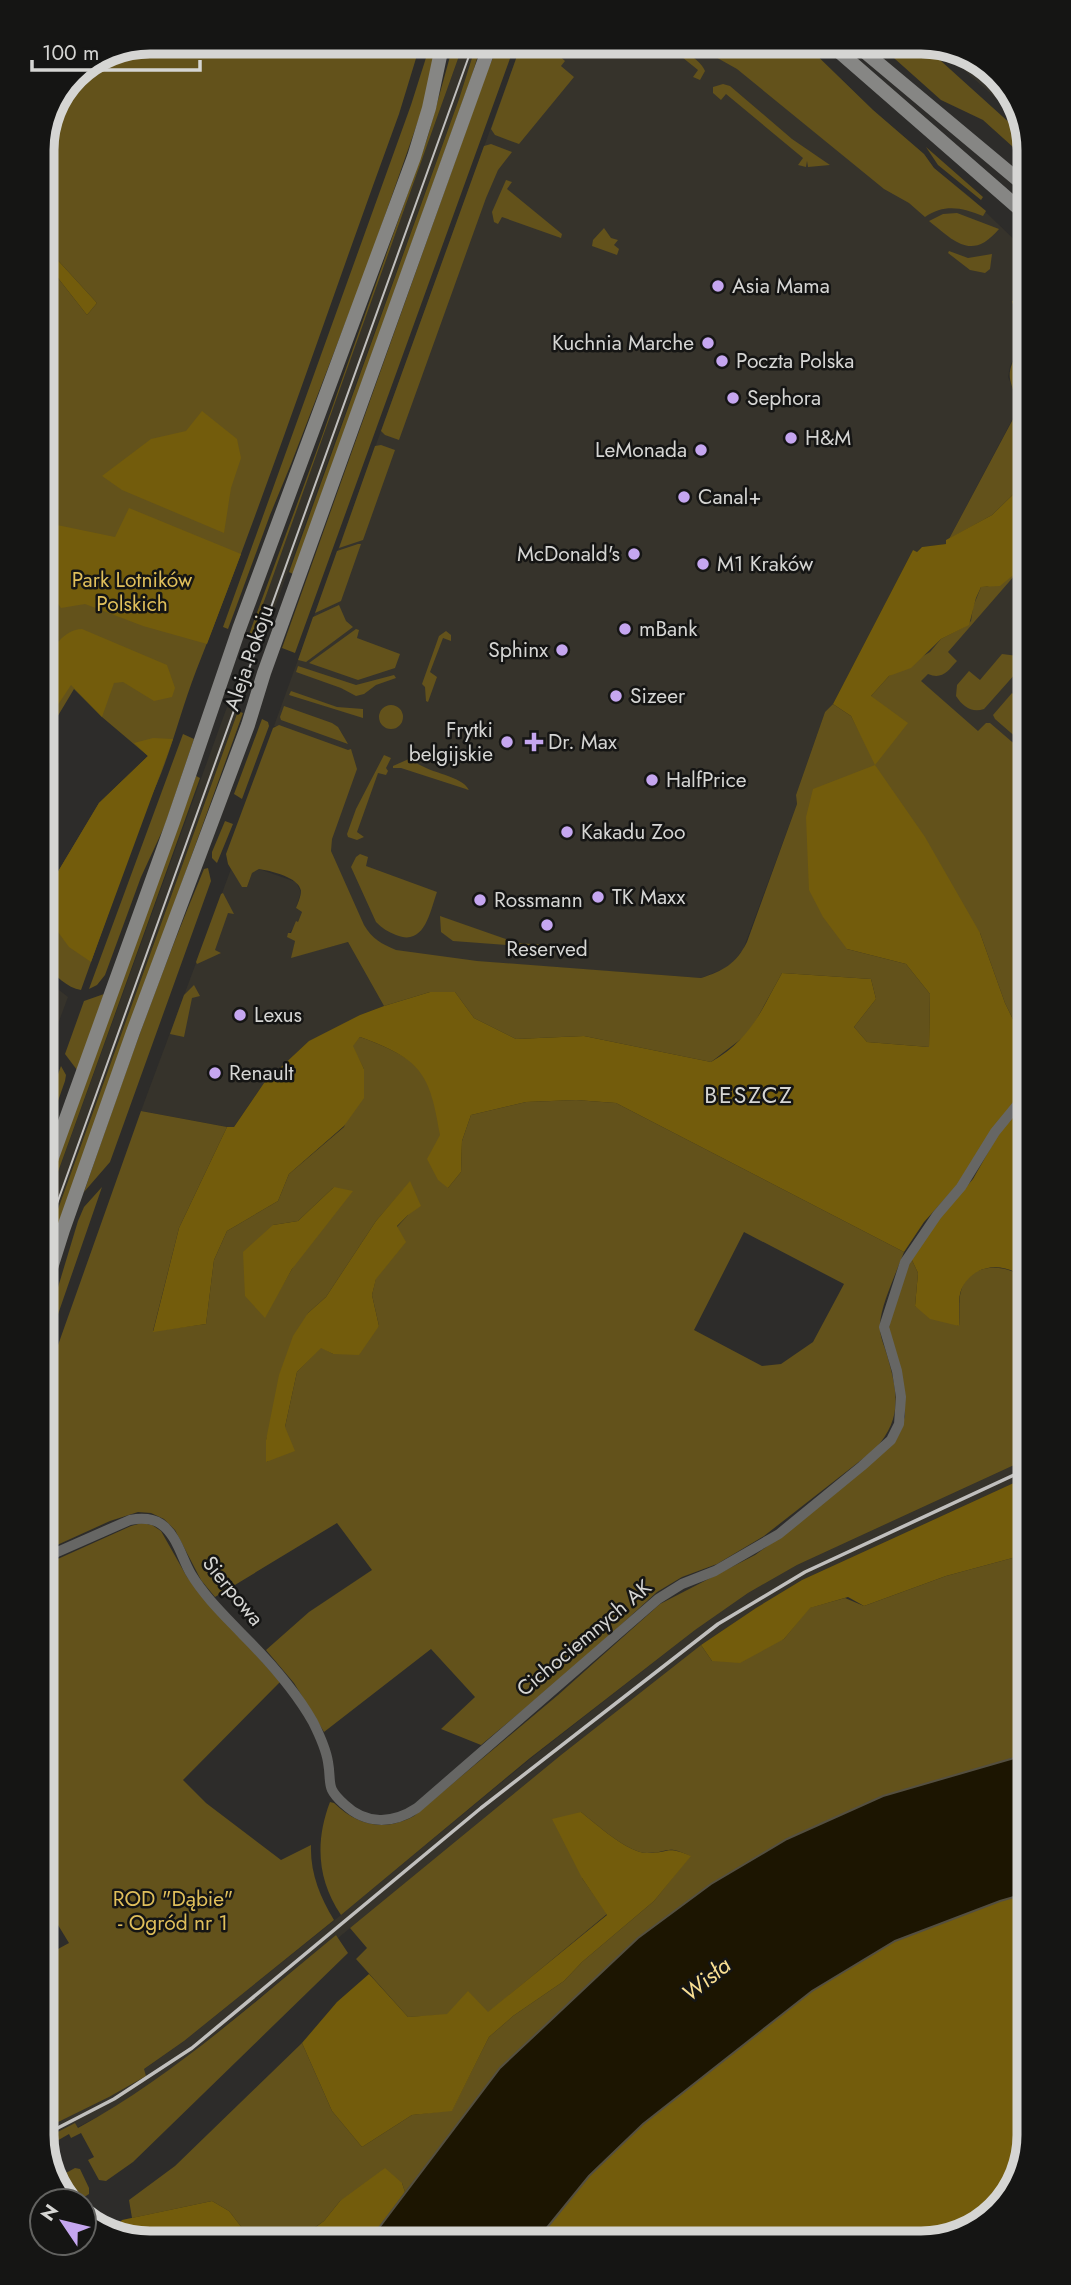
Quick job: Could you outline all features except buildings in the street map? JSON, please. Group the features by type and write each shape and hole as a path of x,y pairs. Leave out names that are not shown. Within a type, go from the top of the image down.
{"main road":[{"name":"Aleja Pokoju","path":"54,1152 173,822 239,629 414,156 429,108 440,54"},
{"name":"Aleja Pokoju","path":"54,1260 487,54"},
{"path":"842,54 1017,207"},
{"path":"867,54 1017,179"}],"street":[{"name":"Cichociemnych AK","path":"330,1788 351,1811 369,1819 388,1820 410,1812 658,1599 682,1584 715,1571 779,1534 884,1447 899,1424 901,1406 897,1371 885,1338 884,1327 905,1262 925,1230 961,1187 995,1132 1017,1105"},
{"name":"Sierpowa","path":"54,1553 130,1520 144,1518 161,1524 172,1536 192,1576 275,1670 306,1712 328,1761 330,1788"}],"shaded area":[{"path":"460,54 473,54 262,643 251,638"},
{"name":"M1 Kraków","path":"518,54 815,54 873,110 924,154 934,168 970,197 1017,242 1017,352 1008,377 1017,398 1017,411 949,539 946,540 947,544 921,547 917,552 913,550 833,704 825,712 796,795 797,804 743,950 729,967 701,978 403,956 360,932 330,850 351,756 274,726"},
{"path":"955,62 969,67 989,82 1007,108"},
{"path":"1017,532 1017,802 871,696"},
{"path":"227,707 238,711 54,1220 54,1183"},
{"path":"231,869 243,887 247,887 252,873 259,869 296,882 301,892 296,908 302,912 287,936 295,941 292,957 348,942 384,1006 360,1015 264,1083 233,1128 141,1111"},
{"path":"54,986 68,997 54,1035"},
{"path":"1017,1464 1017,1482 802,1580 701,1645 561,1755 338,1938 336,1935 180,2063 111,2110 78,2127 75,2124 54,2134 54,2124 146,2076 143,2070 184,2041 530,1759 695,1630 748,1593 797,1565"}],"green space":[{"name":"Park Lotników Polskich","path":"150,54 417,54 399,114 274,463 81,990 66,984 54,974 54,878 99,803 148,756 74,689 54,722 54,273 87,315 97,303 54,256 54,144 64,108 87,78 120,59"},
{"path":"427,54 434,54 424,104 368,264 228,629 223,627"},
{"path":"451,54 460,54 251,638 248,637 321,439 428,136"},
{"path":"473,54 478,54 293,574 289,572"},
{"path":"495,54 512,54 295,653 282,648"},
{"path":"518,54 557,54 565,61 561,66 574,77 519,144 495,135 491,129"},
{"path":"678,54 687,54 702,65 705,71 700,80 693,77 698,70"},
{"path":"710,54 815,54 873,110 924,154 934,168 986,211 983,216 947,208 925,217 909,203 884,189 737,69"},
{"path":"889,54 935,55 1013,126 1017,151 983,120 941,100"},
{"path":"723,84 730,86 792,139 830,165 808,167 807,161 806,167 798,165 803,158 726,94 721,100 713,93 713,87"},
{"path":"491,144 512,152 498,170 486,198 399,440 381,431 484,146"},
{"path":"926,147 983,197 981,200 938,165"},
{"path":"506,180 512,182 507,189 562,234 561,238 502,217 498,224 494,222 492,212"},
{"path":"957,213 999,229 989,239 972,246 955,241 929,221 943,214"},
{"path":"604,228 611,238 618,240 614,245 619,249 617,255 592,246 593,240"},
{"path":"949,251 968,258 992,254 990,269 985,273 970,270 948,253"},
{"path":"54,256 97,303 87,315 54,273"},
{"path":"1017,266 1017,316 1012,301 1016,300"},
{"path":"1017,353 1017,399 1010,380"},
{"path":"202,411 237,439 241,458 231,488 224,533 122,490 102,476 151,439 186,431"},
{"path":"1017,412 1017,491 992,515 949,539"},
{"path":"381,445 395,450 363,540 339,548 375,446"},
{"path":"1017,491 1017,572 1000,586 981,587 969,625 941,639 911,668 889,676 871,696 908,723 875,765 851,716 833,704 913,550 917,552 922,547 946,544 946,540 992,515"},
{"name":"Park Lotników Polskich","path":"129,508 241,554 207,644 143,626 85,604 61,608 54,598 54,565 57,553 54,524 115,537"},
{"path":"361,544 341,601 315,613 337,551"},
{"path":"1017,572 1017,577 1015,575 948,652 957,661 951,668 941,675 928,674 921,681 978,731 986,723 990,723 1017,746 1017,1028 1005,1003 980,933 847,949 906,964 930,994 929,1047 867,1042 854,1027 876,999 871,979 782,973 749,1033 711,1062 584,1036 516,1039 474,1018 455,992 430,992 384,1006 348,942 291,958 295,941 287,937 302,912 296,908 301,893 299,886 284,876 259,869 252,873 247,887 242,887 228,864 226,854 273,728 279,725 351,749 357,769 332,839 331,851 364,925 370,934 382,943 396,950 477,961 701,978 733,961 747,942 797,804 796,795 825,712 833,704 851,716 876,764 871,696 889,676 930,652 941,639 971,621 981,587 987,587"},
{"path":"339,605 346,621 353,627 306,662 298,660 313,617"},
{"path":"82,629 167,665 175,688 172,697 154,701 123,682 114,683 102,717 71,685 54,711 54,648 64,636"},
{"path":"356,629 359,630 357,638 400,654 395,668 358,680 309,663"},
{"path":"446,631 451,635 451,641 443,638 430,672 437,677 428,702 422,684 439,636"},
{"path":"1002,654 1017,656 1017,672 984,709 972,710 956,696 957,685 969,671 980,680"},
{"path":"298,666 356,685 394,675 396,678 356,696 296,672"},
{"path":"291,691 337,707 363,709 363,718 289,695"},
{"path":"1012,693 1017,698 1017,738 995,719 993,715"},
{"path":"391,705 400,708 403,717 400,726 391,729 382,726 379,717 382,708"},
{"path":"284,706 332,723 338,727 348,744 281,720"},
{"path":"238,711 243,713 54,1237 54,1220"},
{"path":"262,719 268,722 269,726 242,799 234,794"},
{"path":"183,734 194,739 165,825 141,877 105,975 97,985 89,989"},
{"path":"153,738 173,739 91,962 69,947 54,927 54,878 99,803 148,756 134,743"},
{"path":"384,755 391,758 386,768 388,771 386,775 378,773 357,832 364,837 357,840 348,837 356,809"},
{"path":"411,758 425,768 459,780 469,790 401,768 393,768"},
{"path":"875,765 925,837 980,933 1005,1003 1017,1028 1017,1100 991,1131 958,1184 924,1222 904,1252 616,1103 576,1100 526,1102 471,1115 462,1141 461,1172 448,1188 438,1180 427,1159 440,1135 432,1097 426,1083 409,1061 360,1037 353,1046 364,1069 364,1098 344,1126 289,1174 278,1201 227,1231 214,1260 206,1324 153,1332 179,1228 227,1127 234,1127 264,1083 309,1041 384,1006 430,992 455,992 474,1018 516,1039 584,1036 711,1062 746,1034 782,973 871,979 876,999 854,1027 867,1042 929,1047 930,994 906,964 847,949 823,917 809,890 806,817 813,789"},
{"path":"196,776 200,778 54,1183 54,1171"},
{"path":"225,821 233,824 217,863 212,858 212,852"},
{"path":"360,854 368,857 366,866 437,892 429,917 420,932 406,937 396,935 376,922 351,867"},
{"path":"208,868 211,881 110,1162 84,1192 172,949 204,869"},
{"path":"223,893 234,914 228,913 215,950 221,953 197,964 196,962"},
{"path":"440,916 517,943 575,947 571,950 453,941 441,932"},
{"path":"194,985 200,996 192,998 184,1037 170,1034 184,995"},
{"path":"104,994 77,1070 65,1054 84,1001"},
{"path":"360,1037 401,1055 421,1071 436,1110 448,1188 461,1172 462,1141 471,1115 526,1102 576,1100 616,1103 904,1252 886,1298 880,1324 894,1382 896,1405 890,1427 874,1450 764,1536 717,1564 682,1577 657,1592 579,1663 481,1745 441,1729 475,1697 431,1649 324,1732 294,1683 266,1650 309,1612 372,1570 337,1523 215,1597 201,1580 175,1530 164,1519 151,1513 138,1512 110,1521 54,1546 54,1356 141,1111 227,1127 179,1228 153,1331 206,1324 214,1260 227,1231 278,1201 289,1174 344,1127 364,1069 352,1046","holes":["410,1182 408,1215 397,1227 405,1242 376,1278 372,1295 379,1326 333,1354 321,1347 297,1372 285,1427 267,1462 266,1440 308,1313 326,1297 376,1221","334,1187 264,1317 273,1225 298,1221","744,1232 844,1284 813,1342 781,1364 762,1366 694,1330"]},
{"path":"61,1066 66,1075 54,1112 54,1085"},
{"path":"1017,1111 1017,1273 1001,1268 983,1269 968,1279 960,1292 959,1326 930,1319 915,1306 918,1273 911,1258 920,1241 973,1179 999,1133"},
{"path":"410,1181 421,1206 397,1226 406,1242 376,1279 372,1295 379,1326 359,1355 333,1354 321,1348 297,1372 285,1427 295,1451 266,1462 266,1440 279,1375 293,1336 308,1313 326,1297 376,1221"},
{"path":"102,1187 54,1326 54,1300 84,1207"},
{"path":"334,1187 353,1191 292,1269 265,1318 245,1296 243,1252 273,1225 298,1221"},
{"path":"911,1258 918,1273 915,1306 959,1326 961,1291 972,1274 990,1268 1017,1273 1017,1464 797,1565 748,1593 695,1630 530,1758 341,1915 327,1888 321,1860 322,1831 330,1802 352,1817 372,1824 392,1824 414,1816 558,1695 660,1604 755,1555 776,1540 901,1430 905,1416 905,1395 889,1329 890,1317"},
{"path":"1017,1482 1017,1557 946,1576 864,1606 848,1597 810,1608 784,1639 740,1663 712,1661 701,1645 802,1580"},
{"name":"ROD \"Dąbie\" - Ogród nr 1","path":"142,1523 161,1531 187,1577 280,1682 183,1780 206,1803 281,1860 311,1845 317,1884 334,1920 184,2041 144,2069 146,2076 54,2124 54,1951 69,1943 54,1918 54,1561"},
{"path":"1017,1557 1017,1757 883,1796 787,1839 638,1938 500,2068 405,2192 402,2183 340,2201 324,2221 310,2231 244,2231 229,2211 212,2201 132,2218 129,2200 175,2166 302,2043 332,2111 362,2147 412,2115 452,2110 489,2037 513,2016 564,1981 582,1962 654,1901 690,1856 671,1850 639,1852 612,1837 581,1812 582,1878 607,1914 488,2013 408,2017 356,1959 367,1948 350,1928 561,1755 701,1645 712,1661 784,1639 809,1608 845,1598 864,1606 946,1576"},
{"path":"581,1812 612,1837 639,1852 672,1850 691,1856 654,1901 582,1962 564,1981 513,2016 489,2037 452,2111 412,2115 362,2147 332,2111 302,2043 337,2002 369,1974 408,2017 447,2014 468,1991 488,2012 607,1915 582,1878 552,1819"},
{"path":"1017,1896 1016,2147 1007,2177 997,2193 974,2215 951,2226 920,2231 544,2231 589,2176 643,2124 812,1991 895,1941"},
{"path":"336,1935 348,1953 133,2162 106,2181 99,2180 88,2160 94,2157 81,2133 71,2138 69,2134 55,2142 54,2134 75,2123 78,2128 113,2108 179,2062"},
{"path":"75,2168 80,2169 89,2187 70,2187 63,2174"},
{"path":"385,2168 402,2183 405,2192 376,2231 310,2231 324,2221 340,2201"},
{"path":"212,2201 229,2211 244,2231 144,2231 118,2224 122,2220"}],"water":[{"name":"Wisła","path":"1017,1757 1017,1896 895,1941 812,1991 643,2124 589,2176 544,2231 377,2231 500,2068 638,1938 711,1884 787,1839 883,1796"}],"tram line":[{"path":"54,1212 470,54"}],"railway":[{"path":"54,2130 114,2099 192,2048 481,1808 718,1624 805,1572 1017,1474"}],"place":[{"name":"Asia Mama","path":"718,286"},
{"name":"Kuchnia Marche","path":"708,343"},
{"name":"Poczta Polska","path":"722,361"},
{"name":"Sephora","path":"733,398"},
{"name":"H&M","path":"791,438"},
{"name":"LeMonada","path":"701,450"},
{"name":"Canal+","path":"684,497"},
{"name":"McDonald's","path":"634,554"},
{"name":"M1 Kraków","path":"703,564"},
{"name":"mBank","path":"625,629"},
{"name":"Sphinx","path":"562,650"},
{"name":"Sizeer","path":"616,696"},
{"name":"Frytki belgijskie","path":"507,742"},
{"name":"Dr. Max","path":"534,742"},
{"name":"HalfPrice","path":"652,780"},
{"name":"Kakadu Zoo","path":"567,832"},
{"name":"TK Maxx","path":"598,897"},
{"name":"Rossmann","path":"480,900"},
{"name":"Reserved","path":"547,925"},
{"name":"Lexus","path":"240,1015"},
{"name":"Renault","path":"215,1073"}],"district":[{"name":"BESZCZ","path":"749,1095"}]}
